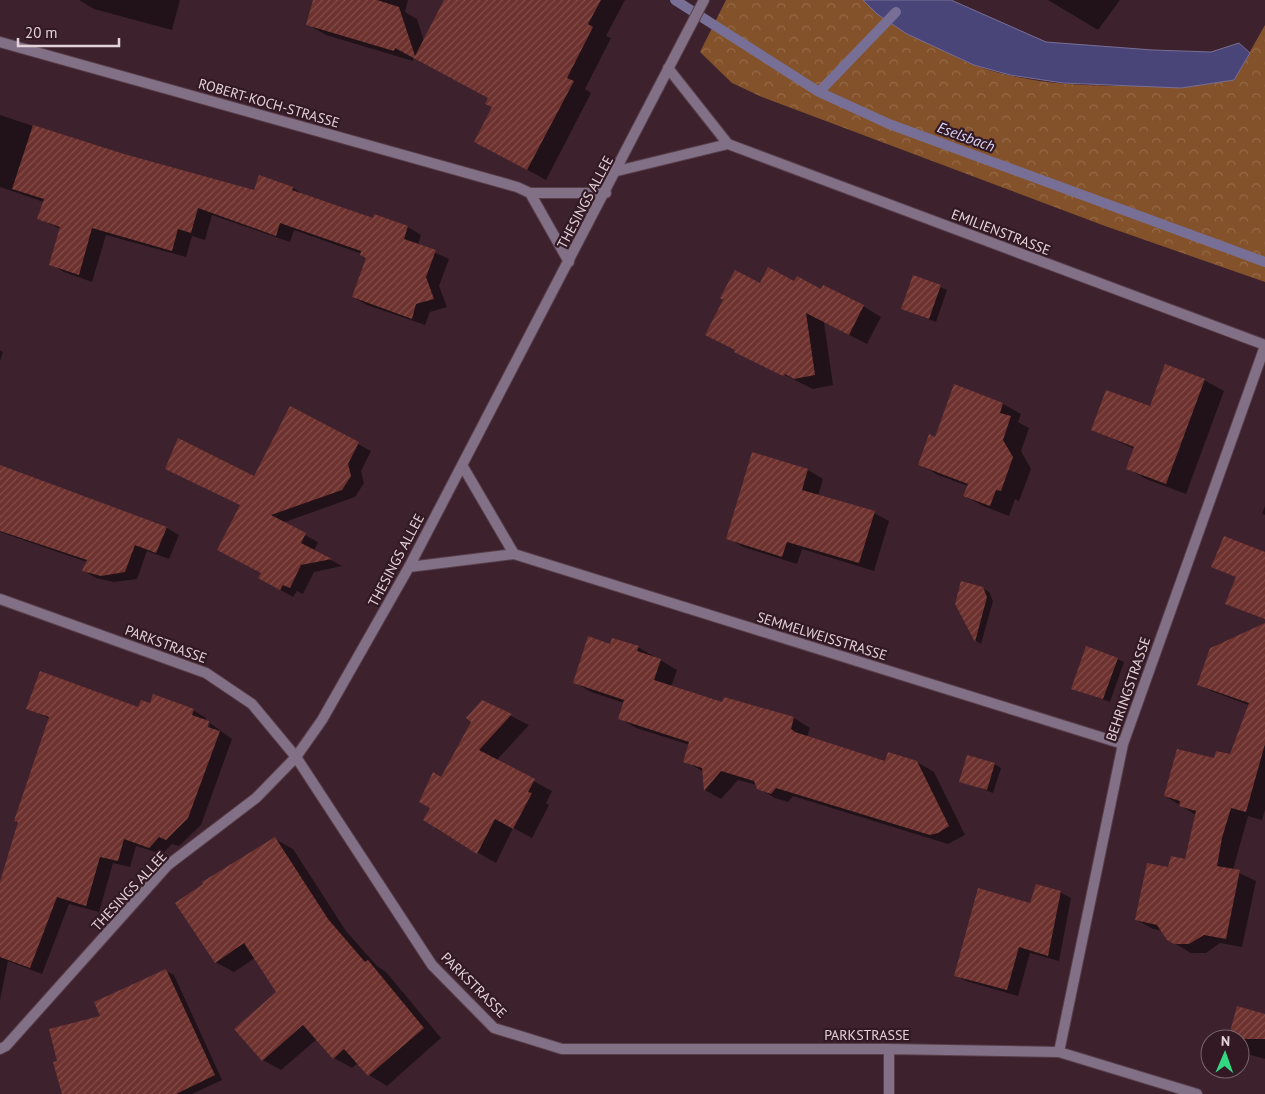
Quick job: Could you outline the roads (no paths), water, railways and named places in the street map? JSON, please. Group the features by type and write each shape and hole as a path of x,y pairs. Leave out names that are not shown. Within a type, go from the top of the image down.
{"street":[{"name":"THESINGS ALLEE","path":"0,1049 6,1046 168,865 256,798 296,757 322,720 409,567 606,193 668,68 703,3"},
{"name":"ROBERT-KOCH-STRASSE","path":"0,42 517,187 530,193 606,193"},
{"path":"617,171 728,144 668,68"},
{"name":"EMILIENSTRASSE","path":"728,144 1265,345"},
{"path":"530,193 569,262"},
{"name":"BEHRINGSTRASSE","path":"1059,1052 1123,744 1265,345"},
{"path":"462,465 514,554"},
{"name":"SEMMELWEISSTRASSE","path":"409,567 514,554 1123,744"},
{"name":"PARKSTRASSE","path":"0,600 206,672 252,704 296,757 432,965 494,1028 562,1049 889,1049 1059,1052 1197,1094"},
{"path":"889,1049 889,1094"}],"waterway":[{"name":"Eselsbach","path":"675,0 819,92 889,124 1265,262"},
{"path":"819,92 896,12"}]}
